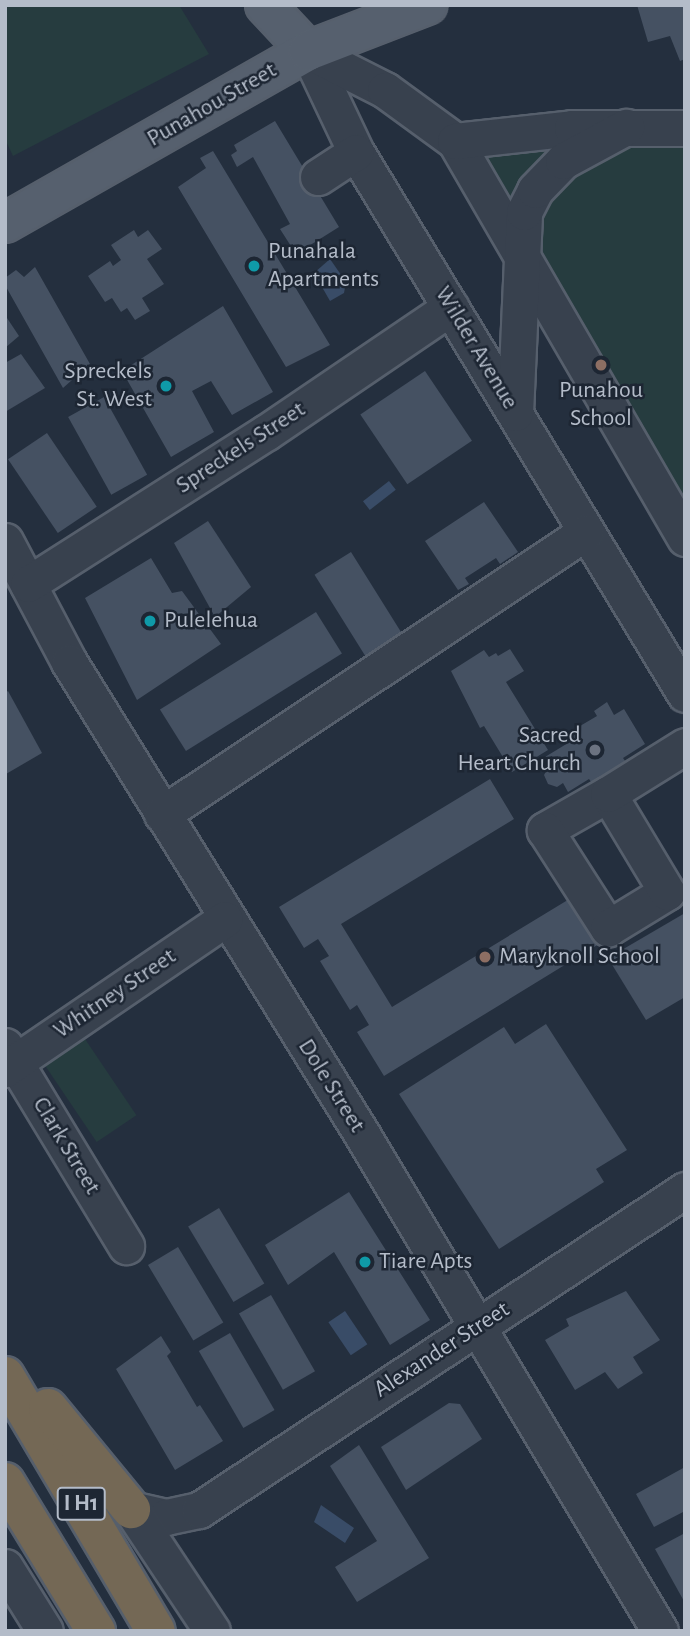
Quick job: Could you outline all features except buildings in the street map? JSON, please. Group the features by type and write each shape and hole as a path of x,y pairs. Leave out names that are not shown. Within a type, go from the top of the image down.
{"highway":[{"path":"5,1352 131,1509"},
{"name":"I H1","path":"5,1376 156,1631"},
{"name":"I H1","path":"5,1482 96,1631"}],"main road":[{"name":"Wilder Avenue","path":"265,5 308,51"},
{"name":"Punahou Street","path":"5,223 308,51 427,5"}],"street":[{"path":"308,51 385,90 455,141 520,258 685,538"},
{"name":"Wilder Avenue","path":"308,51 356,152 685,695"},
{"path":"515,413 524,212 535,190 564,161 626,127"},
{"path":"455,141 572,128 685,128"},
{"path":"318,177 356,152"},
{"name":"Spreckels Street","path":"28,584 267,432 451,307"},
{"path":"162,814 586,533"},
{"name":"Dole Street","path":"5,541 69,662 478,1327 660,1631"},
{"path":"608,794 680,760"},
{"name":"Whitney Street","path":"9,1059 225,919"},
{"name":"Clark Street","path":"9,1059 127,1245"},
{"name":"Alexander Street","path":"131,1509 166,1517 199,1510 685,1190"},
{"path":"131,1509 176,1571 212,1631"},
{"path":"176,1571 199,1510"},
{"path":"5,1567 33,1626"}],"green space":[{"path":"5,5 179,5 209,54 13,156 5,139"},
{"path":"510,133 599,155 632,145 685,142 685,538 455,141"},
{"path":"85,1039 136,1115 97,1142 45,1066"}],"water":[{"path":"330,259 346,282 344,293 330,301 314,273"},
{"path":"389,481 396,490 370,510 363,501"},
{"path":"345,1311 367,1344 351,1355 328,1322"},
{"path":"321,1505 354,1528 345,1543 314,1522"}],"place":[{"name":"Punahala Apartments","path":"254,266"},
{"name":"Punahou School","path":"601,365"},
{"name":"Spreckels St. West","path":"166,386"},
{"name":"Pulelehua","path":"150,621"},
{"name":"Sacred Heart Church","path":"595,750"},
{"name":"Maryknoll School","path":"485,957"},
{"name":"Tiare Apts","path":"365,1262"}]}
